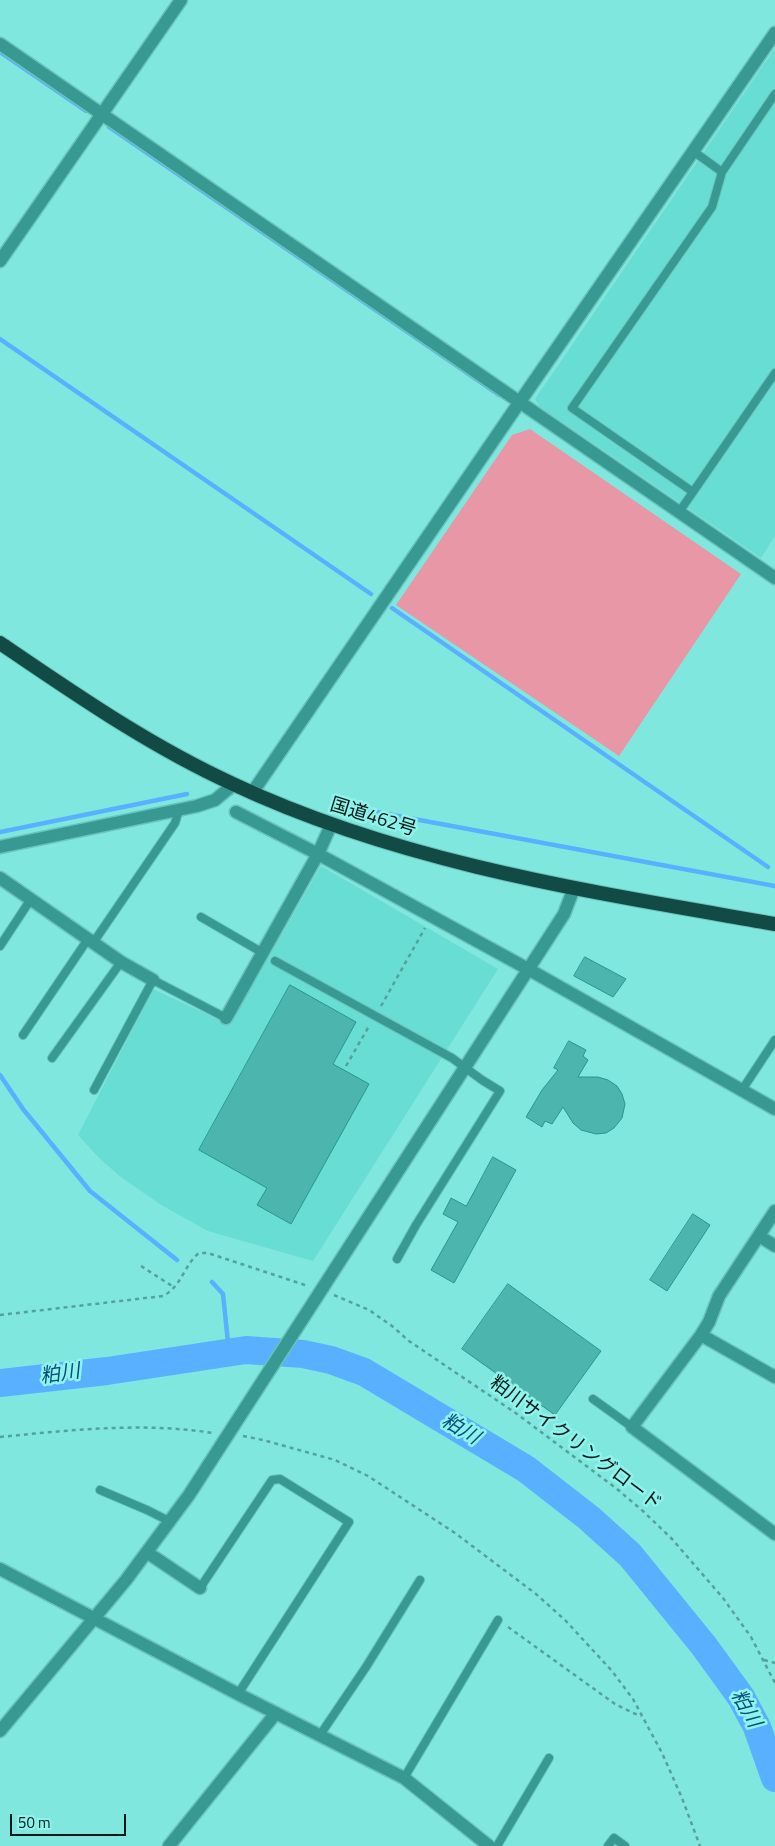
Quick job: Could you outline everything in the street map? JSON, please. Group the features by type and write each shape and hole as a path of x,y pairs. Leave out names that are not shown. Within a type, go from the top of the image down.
{"highway":[{"name":"国道462号","path":"0,643 126,727 165,750 252,793 331,824 415,850 574,888 775,924"}],"street":[{"path":"0,261 181,0"},
{"path":"252,793 775,33"},
{"path":"0,44 775,578"},
{"path":"0,847 210,803 233,784"},
{"path":"236,812 432,916 775,1109"},
{"path":"226,1018 318,854 331,824"},
{"path":"0,878 121,962 153,980"},
{"path":"0,1731 148,1553 171,1522 564,914 574,888"},
{"path":"775,1211 719,1296 709,1322 701,1335 632,1427 775,1534"},
{"path":"759,1236 775,1246"},
{"path":"701,1335 775,1377"},
{"path":"148,1553 200,1588"},
{"path":"0,1569 238,1694 404,1778 489,1846"},
{"path":"169,1846 276,1713"}],"lane":[{"path":"693,492 572,408 712,207 722,172 775,94"},
{"path":"693,152 722,172"},
{"path":"679,512 775,373"},
{"path":"23,1035 175,824 179,810"},
{"path":"0,946 31,900"},
{"path":"201,917 262,953"},
{"path":"276,961 452,1058 500,1091 416,1224 397,1259"},
{"path":"52,1058 121,962"},
{"path":"94,1090 153,980 226,1018"},
{"path":"742,1090 775,1040"},
{"path":"593,1399 632,1427"},
{"path":"200,1588 272,1480 280,1479 349,1522 238,1694"},
{"path":"100,1490 171,1522"},
{"path":"320,1735 366,1667 420,1580"},
{"path":"404,1778 498,1620"},
{"path":"497,1846 549,1758"},
{"path":"608,1846 614,1838 625,1846"}],"path":[{"path":"346,1066 432,916"},
{"path":"0,1315 163,1296 175,1288 194,1257 199,1253 208,1253 307,1286"},
{"path":"141,1266 175,1288"},
{"name":"粕川サイクリングロード","path":"335,1295 369,1310 392,1326 409,1341 517,1414 637,1506 699,1568 751,1637 775,1683"},
{"path":"0,1437 94,1428 138,1427 196,1430 211,1433"},
{"path":"244,1436 346,1465 368,1476 455,1533 536,1594 566,1620 612,1671 633,1699 662,1753 700,1846"},
{"path":"498,1620 615,1704 641,1716"},
{"path":"763,1659 775,1663"}],"shaded area":[{"path":"775,48 775,536 761,558 539,406 535,399"},
{"path":"530,429 741,574 619,756 396,605 512,435"},
{"path":"321,866 498,969 313,1261 208,1231 163,1206 122,1178 99,1158 78,1135 153,989 230,1025"}],"building":[{"path":"585,957 626,979 613,997 574,976"},
{"path":"290,985 356,1022 333,1064 369,1084 291,1224 257,1205 267,1188 199,1150"},
{"path":"569,1041 586,1050 583,1056 588,1060 578,1077 598,1077 608,1080 617,1086 622,1094 625,1104 622,1118 614,1128 606,1133 596,1134 581,1130 573,1123 563,1107 552,1124 545,1121 542,1127 526,1117 542,1090 558,1070 554,1068"},
{"path":"493,1157 516,1170 454,1283 431,1270 458,1222 443,1214 451,1198 466,1206"},
{"path":"693,1214 710,1225 667,1291 650,1280"},
{"path":"508,1284 601,1351 555,1415 462,1349"}],"waterway":[{"path":"0,52 86,111"},
{"path":"109,127 499,395"},
{"path":"0,339 371,594"},
{"path":"392,608 768,867"},
{"path":"0,832 187,794"},
{"path":"339,802 355,808 775,886"},
{"path":"0,1075 23,1109 90,1191 177,1260"},
{"path":"212,1282 223,1294 229,1352"},
{"name":"粕川","path":"0,1383 107,1371 246,1350 303,1354 331,1360 364,1372 526,1469 589,1518 630,1555 704,1646 741,1697 757,1727 775,1778"}]}
